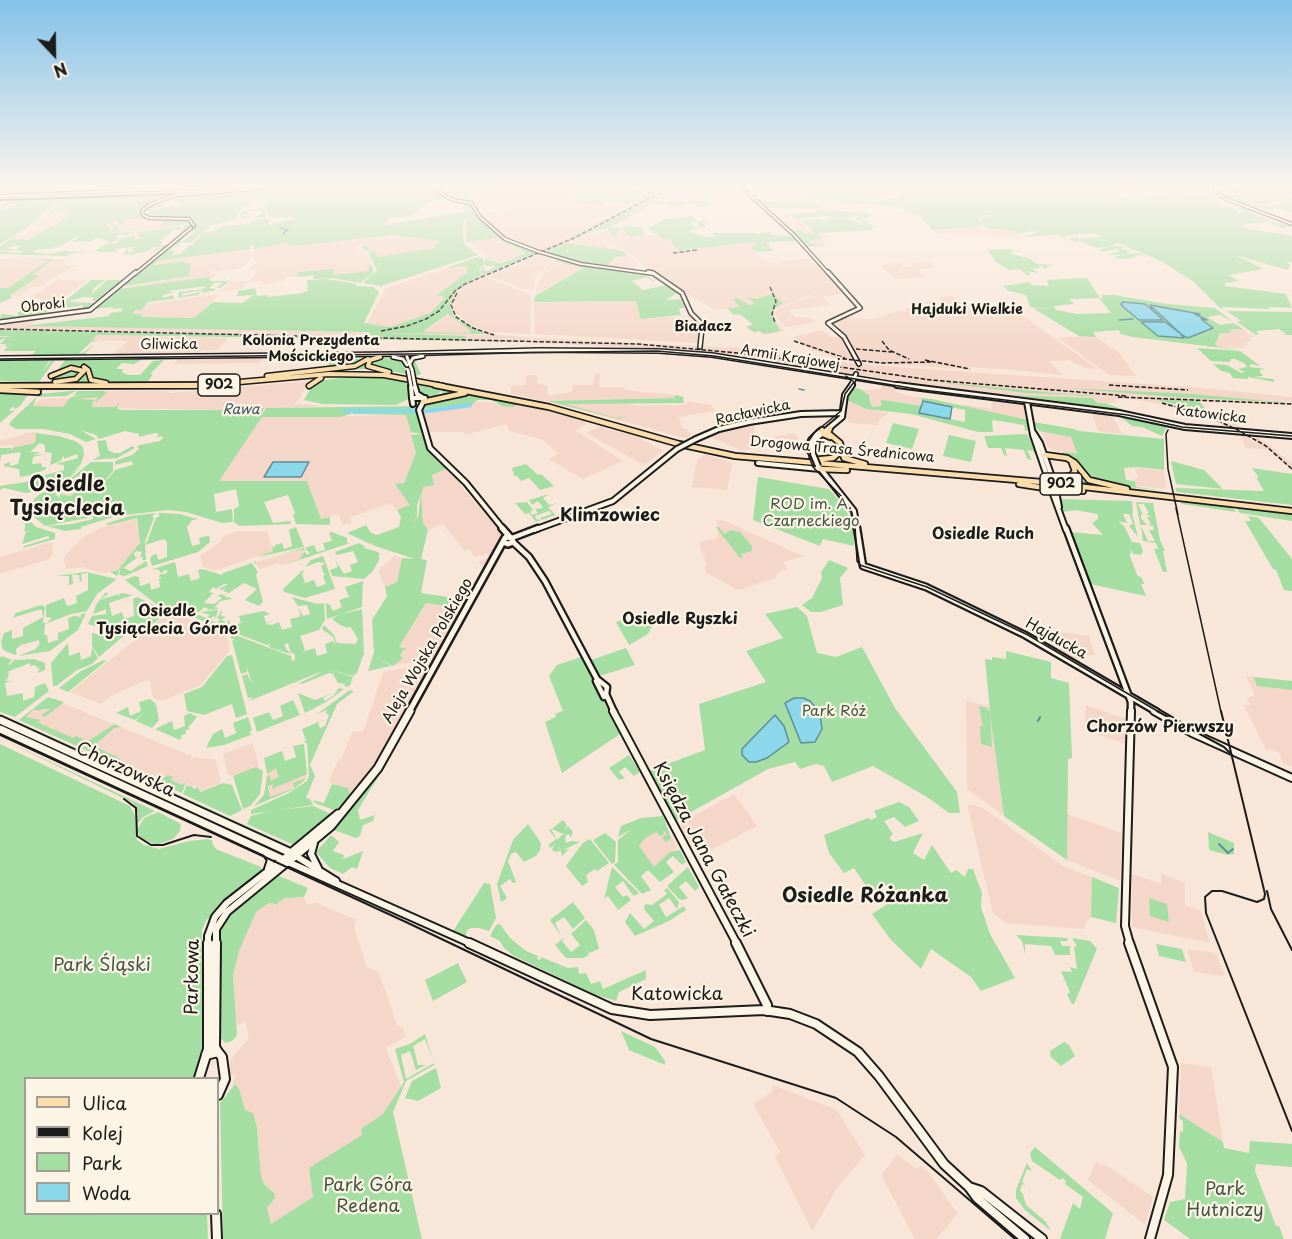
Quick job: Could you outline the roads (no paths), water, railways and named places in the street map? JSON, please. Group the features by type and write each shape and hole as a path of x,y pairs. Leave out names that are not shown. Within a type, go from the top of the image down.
{"main road":[{"path":"249,380 356,366 366,358 381,356"},
{"path":"381,356 370,360 367,364 370,368 397,374"},
{"path":"58,366 86,368 93,381 119,384"},
{"path":"46,383 73,380 84,372 81,369 71,368 50,375 55,370 71,367"},
{"path":"331,369 380,370"},
{"name":"902","path":"0,386 46,383 186,384 343,371 397,374"},
{"name":"902","path":"0,386 195,386 333,374 384,375"},
{"name":"Drogowa Trasa Średnicowa","path":"397,374 563,408 711,448 755,456 1041,479 1292,509"},
{"path":"296,380 384,375"},
{"name":"Drogowa Trasa Średnicowa","path":"384,375 570,413 710,452 774,461 958,475 1292,509"},
{"path":"309,386 321,378"},
{"path":"430,383 440,388 442,392 434,397 423,400 413,404 412,398 423,400 458,393 484,394"},
{"path":"0,386 27,393 27,398"},
{"path":"67,386 104,390"},
{"path":"18,391 38,392"},
{"path":"420,411 423,400"},
{"name":"Księdza Jana Gałeczki","path":"413,404 420,411 433,452 464,482 503,530 509,541"},
{"path":"830,428 828,433 830,437"},
{"path":"820,433 838,442 846,459 865,464"},
{"path":"810,460 831,459 841,451"},
{"path":"710,452 758,463"},
{"path":"1041,479 1065,478 1075,472 1071,462 1046,455"},
{"path":"1046,455 1073,461 1083,475 1093,481 1127,489"},
{"path":"818,467 836,470 904,470"},
{"path":"828,477 828,472 836,470"},
{"path":"958,475 1053,487"},
{"path":"1066,490 1164,497"},
{"name":"Aleja Wojska Polskiego","path":"285,861 316,840 334,823 370,778 480,587 497,551 509,541"},
{"name":"Chorzowska","path":"0,720 186,804"},
{"name":"Chorzowska","path":"0,729 237,838"},
{"path":"75,763 82,756"},
{"name":"Aleja Wojska Polskiego","path":"293,855 337,815 379,764"},
{"name":"Katowicka","path":"186,804 293,855"},
{"path":"207,824 214,817"},
{"name":"Katowicka","path":"237,838 285,861"}],"street":[{"name":"Obroki","path":"0,322 90,310 172,243"},
{"path":"514,243 579,264 653,273 682,293 691,313 701,325 700,350"},
{"path":"801,243 859,310 831,322 844,337 858,363"},
{"path":"676,352 700,350 711,355"},
{"name":"Armii Krajowej","path":"464,351 676,352 711,355 940,392 1128,415"},
{"name":"Gliwicka","path":"381,356 464,351"},
{"name":"Armii Krajowej","path":"453,354 532,351"},
{"name":"Gliwicka","path":"0,358 338,355 393,357 453,354"},
{"name":"Gliwicka","path":"338,355 366,358"},
{"path":"407,355 413,386 417,395 423,400"},
{"path":"409,367 413,358 423,356"},
{"path":"393,357 402,359 409,367"},
{"path":"820,433 840,420 845,394 856,377"},
{"path":"412,398 413,386"},
{"path":"1027,403 1033,432 1046,455 1049,476 1059,510 1130,695 1125,926 1133,958 1173,1067 1168,1175 1150,1239"},
{"path":"838,489 818,467 811,454 813,443 820,433 842,413"},
{"name":"Racławicka","path":"509,541 618,499 677,449 724,428 751,421 801,414 842,413"},
{"name":"Katowicka","path":"1128,415 1206,430 1292,436"},
{"path":"1046,455 1049,476"},
{"path":"758,463 818,467 838,489"},
{"path":"1053,487 1066,490"},
{"name":"Hajducka","path":"838,489 856,516 862,566 931,589 1025,635 1192,733 1292,778"},
{"name":"Księdza Jana Gałeczki","path":"509,541 531,561 567,619 609,704 744,958 767,1005 767,1011"},
{"path":"316,840 311,853 318,868"},
{"path":"264,850 271,860 265,873"},
{"name":"Katowicka","path":"293,855 318,868 339,883"},
{"name":"Katowicka","path":"285,861 321,878 339,883 612,1009 650,1015 767,1011 790,1014 811,1021 855,1049 879,1076 936,1155 969,1187 977,1198 1025,1239"},
{"name":"Parkowa","path":"199,1077 206,1055 209,930 215,917 224,907 265,873 285,861"},
{"name":"Parkowa","path":"219,1090 225,1069 215,1047 216,929 227,912 285,861"},
{"path":"206,1055 218,1052"},
{"name":"Katowicka","path":"969,1187 989,1197 1042,1239"},
{"path":"216,1215 217,1239"}],"water":[{"path":"1123,302 1200,314 1195,314 1207,320 1201,319 1213,328 1188,338 1182,335 1184,338 1158,336 1141,322 1165,322 1181,334 1153,308 1151,309 1163,320 1139,320 1123,307 1121,304"},
{"path":"923,401 952,407 950,419 919,413"},
{"path":"273,462 309,462 301,477 264,477"},
{"path":"794,698 810,701 820,713 822,729 815,742 801,743 785,703"},
{"path":"775,715 784,726 789,742 767,758 749,762 742,755 742,749"}],"waterway":[{"path":"1119,320 1133,319"},
{"path":"799,389 804,390"},
{"name":"Rawa","path":"345,411 427,411 470,405"},
{"path":"1078,472 1085,479 1096,484 1067,480 1078,472"},
{"path":"1038,721 1040,717"},
{"path":"1219,844 1228,853 1233,849"}],"tram line":[{"path":"0,359 657,351 714,356 849,378"},
{"path":"849,378 923,390 1128,415 1182,427 1292,436"},
{"path":"849,378 854,382 845,394 841,411 814,433 808,442 807,451 813,467 843,498 851,510 855,525 857,561 860,565 927,587 1028,635 1159,712"},
{"path":"1168,430 1166,434 1168,469 1178,515"},
{"path":"1176,508 1221,712"},
{"path":"1157,711 1224,747 1231,754"},
{"path":"1221,711 1231,754"},
{"path":"0,735 408,923 651,1039 836,1098 896,1137 1015,1239"},
{"path":"1231,754 1265,894 1264,899 1257,902 1222,891 1212,891 1205,897 1206,913 1292,1131"},
{"path":"124,799 136,808 137,836 151,845 163,845 194,835 211,837"},
{"path":"1267,891 1271,909 1292,950"}],"railway":[{"path":"381,331 407,326 426,319 439,311 455,291 465,284 563,243"},
{"path":"673,253 697,250"},
{"path":"770,287 776,301 772,314 775,322"},
{"path":"457,293 451,305 456,317 473,328 494,335"},
{"path":"0,329 638,344 749,354 931,380 1127,396"},
{"path":"794,341 845,358"},
{"path":"882,341 889,350 909,359"},
{"path":"856,349 892,352"},
{"path":"836,358 881,363 932,362"},
{"path":"925,360 970,369"},
{"path":"1109,385 1188,390"},
{"path":"1118,397 1292,404"},
{"path":"1162,403 1202,414 1236,429 1266,446 1292,469"}],"district":[{"name":"Hajduki Wielkie","path":"967,310"},
{"name":"Biadacz","path":"703,327"},
{"name":"Kolonia Prezydenta Mościckiego","path":"311,350"},
{"name":"Osiedle Tysiąclecia","path":"67,497"},
{"name":"Klimzowiec","path":"610,516"},
{"name":"Osiedle Ruch","path":"983,535"},
{"name":"Osiedle Ryszki","path":"680,620"},
{"name":"Osiedle Tysiąclecia Górne","path":"167,621"},
{"name":"Chorzów Pierwszy","path":"1160,728"},
{"name":"Osiedle Różanka","path":"865,896"}],"park label":[{"name":"ROD im. A. Czarneckiego","path":"811,514"},
{"name":"Park Róż","path":"834,712"},
{"name":"Park Śląski","path":"102,966"},
{"name":"Park Góra Redena","path":"368,1196"},
{"name":"Park Hutniczy","path":"1225,1200"}]}
